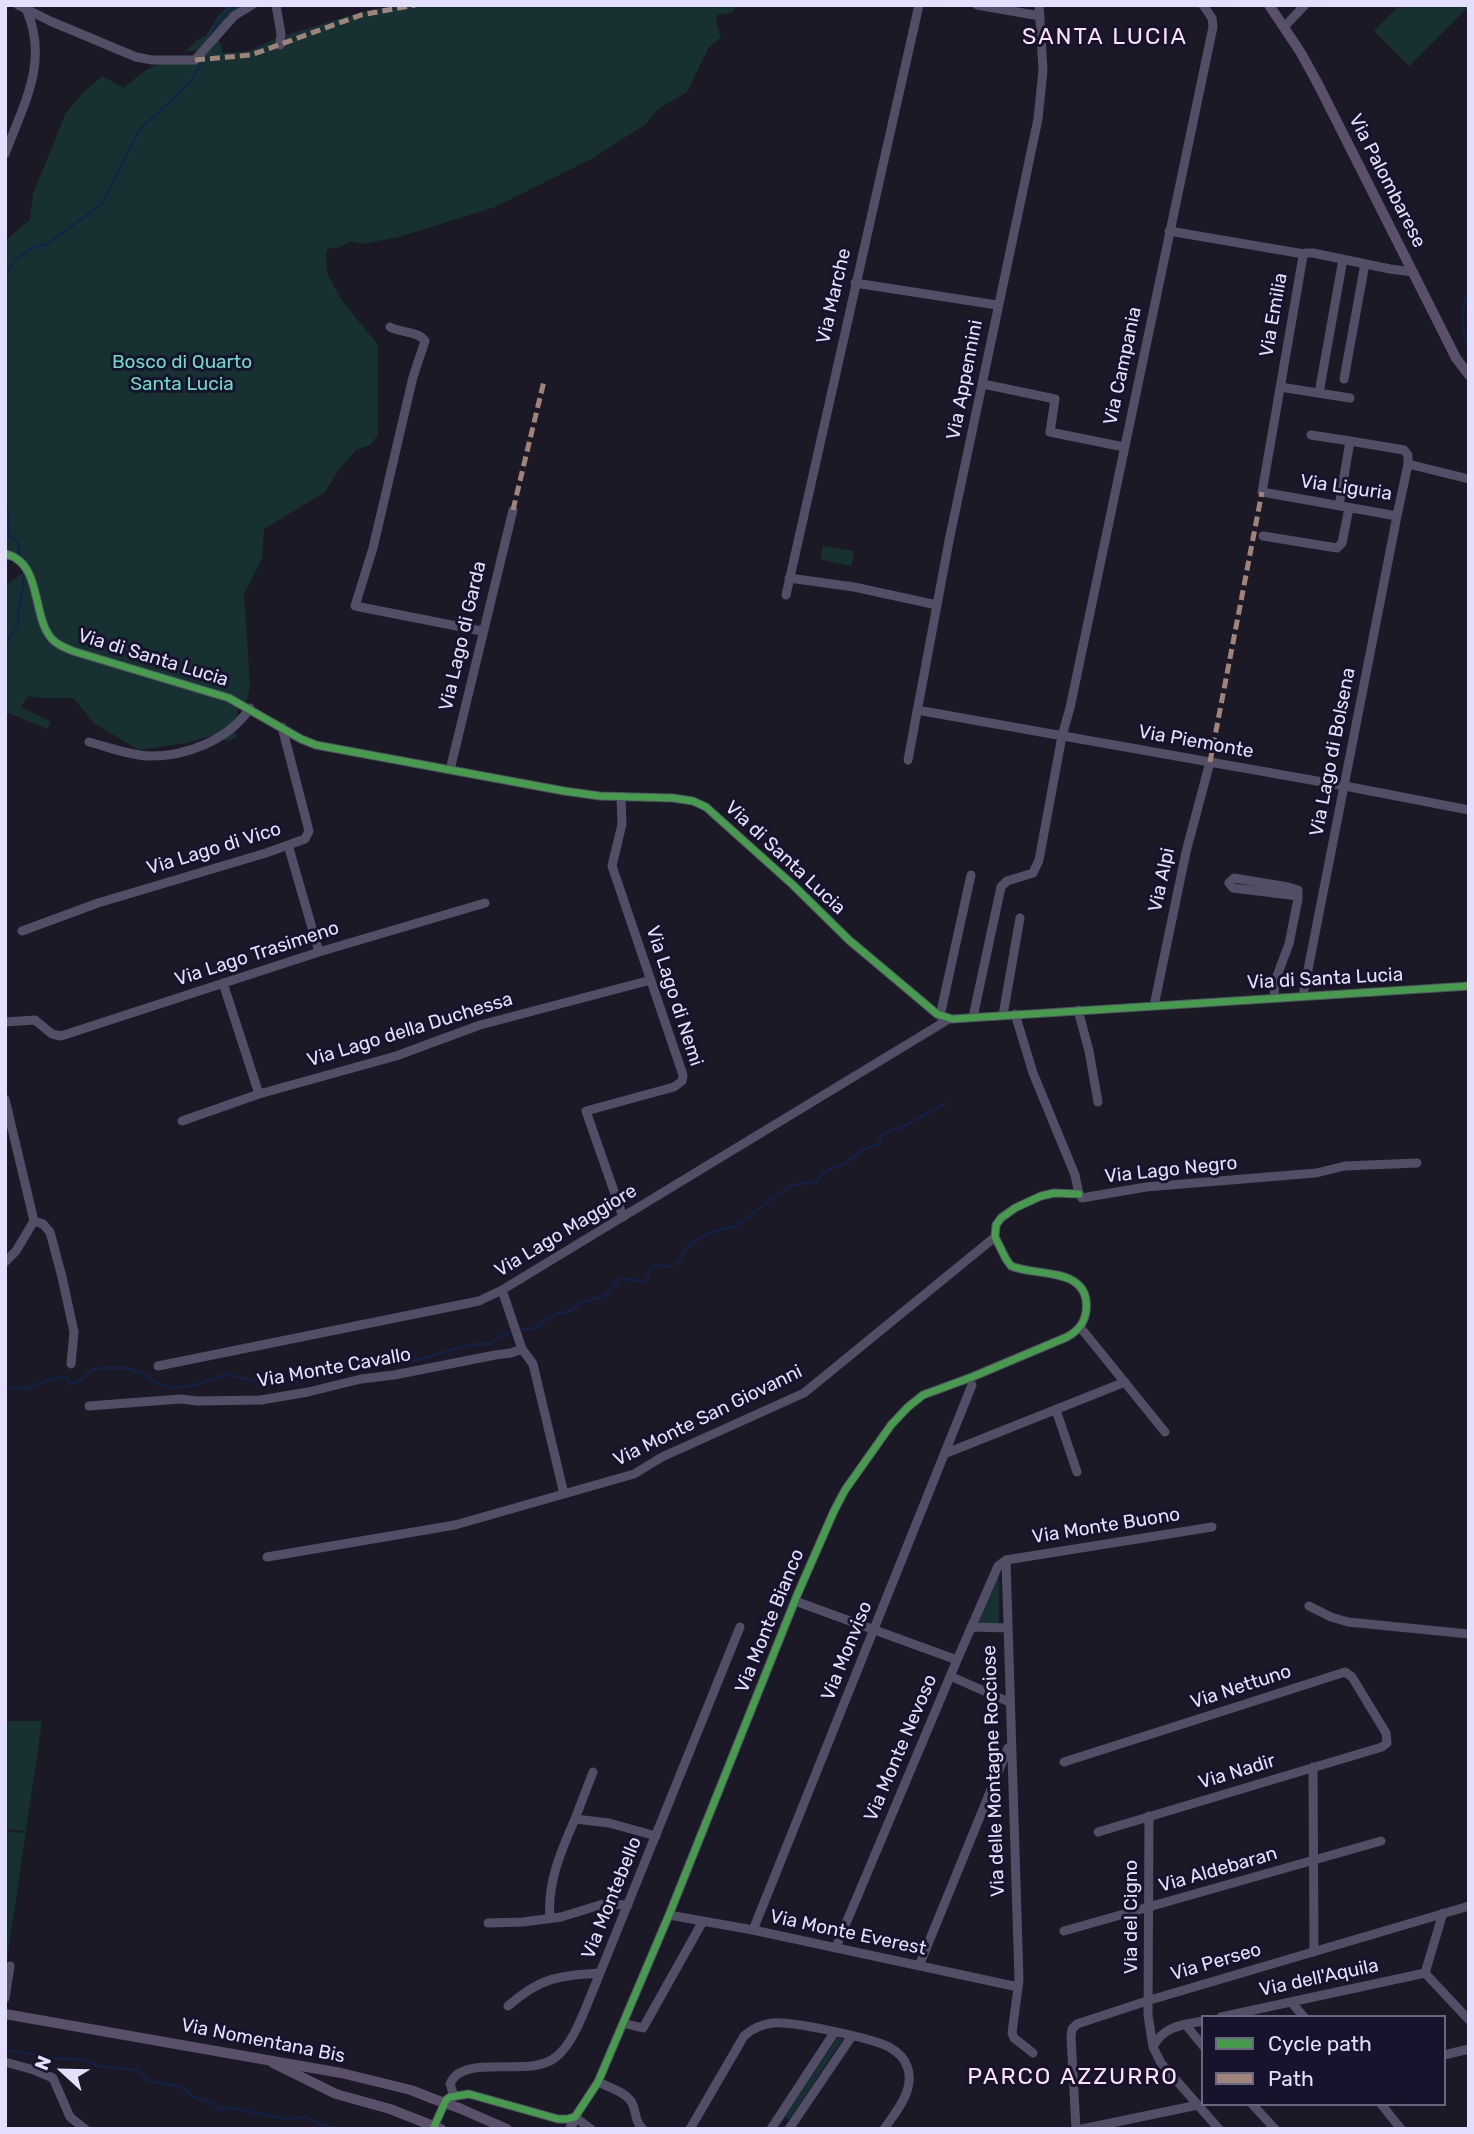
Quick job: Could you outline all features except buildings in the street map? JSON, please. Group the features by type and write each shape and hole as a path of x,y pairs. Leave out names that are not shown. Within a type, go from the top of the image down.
{"main road":[{"name":"Via Palombarese","path":"1269,5 1319,86 1413,272 1466,362 1469,375"},
{"name":"Via Nomentana Bis","path":"5,2014 341,2073 411,2090 507,2129"},
{"path":"261,2057 336,2094 398,2112 436,2128"},
{"path":"570,2129 575,2117"}],"street":[{"path":"18,5 141,59 195,60 232,18 252,5"},
{"path":"276,5 280,45"},
{"name":"Via Marche","path":"786,594 919,5"},
{"path":"977,5 1040,16"},
{"name":"Via Appennini","path":"908,760 997,305 1044,97 1039,5"},
{"name":"Via Campania","path":"973,1017 1001,887 1007,881 1030,875 1037,866 1062,736 1213,27 1212,18 1203,5"},
{"path":"1284,27 1305,5"},
{"path":"5,154 36,68 36,38 27,11"},
{"path":"1170,232 1304,254"},
{"name":"Via Emilia","path":"1262,492 1304,254 1313,253 1413,272"},
{"path":"1319,393 1343,260"},
{"path":"1344,379 1363,264"},
{"path":"855,283 997,305"},
{"path":"390,327 420,335 425,341 413,377 373,548 355,606 482,631"},
{"path":"983,384 1055,399 1050,432 1124,447"},
{"path":"1280,387 1350,398"},
{"path":"1311,435 1404,450 1408,455 1408,464"},
{"path":"1263,536 1337,548 1342,543 1350,441"},
{"name":"Via Liguria","path":"1262,492 1397,516 1408,464 1469,479"},
{"name":"Via Lago di Garda","path":"450,770 513,510"},
{"name":"Via Lago di Bolsena","path":"1303,995 1397,516"},
{"name":"Via di Santa Lucia","path":"5,554 21,560 30,578 47,631 57,643 76,652 229,698 316,745 575,793 673,798 693,801 706,807 793,885 849,940 944,1018 1469,986"},
{"path":"789,578 854,587 937,605"},
{"path":"89,742 144,756 175,753 207,743 224,734 238,724 250,708"},
{"name":"Via Piemonte","path":"917,710 1469,810"},
{"name":"Via Lago di Vico","path":"22,931 109,899 305,839 309,831 282,727"},
{"name":"Via Alpi","path":"1154,1006 1184,858 1210,762"},
{"name":"Via Lago di Nemi","path":"621,797 622,830 612,866 683,1071 682,1081 674,1087 586,1111 624,1217"},
{"path":"288,845 319,952"},
{"path":"944,1018 971,876"},
{"path":"1274,998 1275,981 1289,944 1298,896 1297,889 1234,878 1229,883 1231,887 1298,896"},
{"name":"Via Lago Trasimeno","path":"5,1022 32,1020 52,1034 61,1036 319,952 485,903"},
{"path":"1003,1015 1020,918"},
{"name":"Via Lago della Duchessa","path":"182,1121 259,1094 396,1056 480,1025 651,980"},
{"path":"223,983 259,1094"},
{"path":"1078,1010 1098,1102"},
{"name":"Via Lago Negro","path":"1015,1014 1036,1082 1075,1175 1079,1194 1084,1198 1146,1188 1316,1173 1345,1166 1417,1163"},
{"name":"Via Lago Maggiore","path":"158,1366 465,1306 479,1301 624,1217 944,1018"},
{"path":"5,1099 34,1221 16,1251 5,1262"},
{"path":"1079,1194 1047,1194 1024,1204 999,1220 995,1227 995,1237 1011,1266 1063,1276 1079,1286 1086,1307 1080,1327 1165,1432"},
{"path":"34,1221 43,1224 50,1232 62,1277 74,1332 71,1364"},
{"name":"Via Monte San Giovanni","path":"267,1557 441,1528 634,1474 662,1457 804,1393 995,1237"},
{"path":"502,1290 522,1349 533,1364 564,1494"},
{"name":"Via Monte Bianco","path":"575,2117 598,2082 669,1915 795,1601 843,1494 879,1440 908,1407 927,1392 972,1377 1067,1337 1080,1327"},
{"name":"Via Monte Cavallo","path":"89,1406 180,1399 261,1400 495,1354 514,1353 522,1349"},
{"path":"944,1454 1125,1382"},
{"name":"Via Monviso","path":"753,1930 972,1385"},
{"path":"1056,1409 1077,1472"},
{"name":"Via Monte Buono","path":"1003,1562 1212,1527"},
{"name":"Via Monte Nevoso","path":"836,1947 971,1627 1003,1562"},
{"name":"Via delle Montagne Rocciose","path":"1003,1562 1008,1628 1018,1987 1012,2035 1033,2053"},
{"path":"795,1601 957,1660"},
{"path":"1309,1606 1331,1618 1348,1622 1469,1634"},
{"name":"Via Montebello","path":"454,2096 450,2084 455,2074 462,2070 544,2063 557,2057 578,2026 740,1627"},
{"path":"971,1627 1008,1628"},
{"name":"Via Nettuno","path":"1064,1762 1345,1672 1353,1678 1385,1730 1388,1740 1385,1745"},
{"path":"950,1676 1009,1702"},
{"path":"919,1966 1010,1744"},
{"name":"Via Nadir","path":"1098,1832 1385,1745"},
{"path":"1313,1768 1314,1951"},
{"path":"550,1918 554,1874 593,1772"},
{"name":"Via del Cigno","path":"1149,1816 1148,2017 1153,2048"},
{"path":"575,1819 609,1823 656,1836"},
{"name":"Via Aldebaran","path":"1064,1931 1381,1841"},
{"path":"488,1923 550,1918 601,1904 628,1905"},
{"name":"Via Perseo","path":"1076,2129 1071,2037 1073,2027 1080,2022 1469,1906"},
{"path":"1443,1913 1425,1973 1469,2020"},
{"name":"Via Monte Everest","path":"669,1915 836,1947 1018,1987"},
{"path":"623,2023 643,2028 702,1921"},
{"path":"5,1998 10,1966"},
{"path":"508,2007 527,1990 551,1979 600,1973"},
{"name":"Via dell'Aquila","path":"1230,2015 1425,1973"},
{"path":"1291,2002 1302,2015"},
{"path":"1148,2017 1171,2028"},
{"path":"1201,2021 1171,2028 1161,2035 1153,2048 1158,2060 1219,2129"},
{"path":"690,2129 739,2043 752,2029 763,2024 783,2022 869,2040 900,2055 908,2066 909,2079 905,2098 884,2129"},
{"path":"1185,2024 1201,2044"},
{"path":"771,2129 834,2033"},
{"path":"789,2129 852,2036"},
{"path":"1446,2055 1469,2049"},
{"path":"5,2063 34,2070 52,2078 70,2117 85,2129"},
{"path":"598,2082 630,2100 637,2122 643,2129"},
{"path":"436,2128 443,2104 450,2097 464,2094 558,2119 575,2117 591,2129"},
{"path":"1082,2129 1198,2105"},
{"path":"1254,2106 1275,2129"},
{"path":"1383,2106 1401,2129"}],"green space":[{"name":"Bosco di Quarto Santa Lucia","path":"229,5 249,5 242,12 227,15 219,40 223,53 249,51 277,38 364,11 398,5 735,5 734,12 717,15 716,23 721,37 709,47 687,92 658,109 646,124 591,159 495,207 399,237 362,244 351,241 336,249 329,247 326,253 327,273 342,301 378,345 378,435 370,445 356,450 325,492 264,529 262,558 244,594 250,685 247,701 236,703 236,738 227,741 216,734 187,743 138,750 94,723 73,698 28,696 21,707 51,722 47,729 9,713 5,719 5,586 30,568 22,557 5,550 5,241 30,220 33,194 66,113 84,92 102,76 124,88 154,66 169,62 189,63 199,50 185,52 197,40 206,36 218,16"},
{"path":"1400,5 1469,6 1409,66 1374,31"},
{"path":"823,546 854,551 851,566 821,560"},
{"path":"999,1570 999,1623 975,1623"},
{"path":"5,1721 42,1721 5,1974 5,1831 25,1831 5,1829"},
{"path":"837,2038 843,2039 789,2120 784,2117"}],"waterway":[{"path":"211,36 221,18 236,5"},
{"path":"5,276 15,260 32,248 47,244 102,204 140,129 188,85 203,58"},
{"path":"1469,290 1463,321 1469,351"},
{"path":"5,492 10,537 17,542 21,558"},
{"path":"5,648 18,625 23,570"},
{"path":"518,1330 535,1328 558,1313 573,1309 581,1302 603,1296 621,1278 643,1282 653,1265 669,1267 678,1262 690,1244 709,1233 736,1226 791,1185 817,1182 826,1172 879,1144 883,1134 947,1103"},
{"path":"5,1386 31,1387 60,1378 67,1378 70,1384 80,1381 93,1369 102,1368 128,1368 150,1377 155,1383 174,1388 196,1385 226,1374 253,1381 265,1378 271,1383 283,1385 327,1374 338,1363 349,1359 360,1360 373,1356 388,1361 422,1359 476,1344 490,1344 513,1331"},
{"path":"5,2050 39,2055 44,2060 86,2060 98,2066 137,2070 149,2081 182,2087 193,2097 211,2102 220,2110 231,2108 286,2119 306,2117 337,2129"}],"marked path":[{"path":"195,60 251,55 361,15 415,5"},
{"path":"513,510 544,381"},
{"path":"1210,762 1262,492"}],"cycle path":[{"path":"5,554 17,559 25,567 31,578 46,629 60,645 229,698 316,745 564,791 600,796 673,798 693,801 706,807 793,885 849,940 937,1014 952,1019 1469,986"},
{"path":"433,2129 446,2100 469,2094 558,2119 575,2117 598,2082 669,1915 798,1593 845,1490 891,1425 923,1395 1067,1337 1082,1324 1086,1312 1086,1297 1080,1287 1072,1280 1060,1276 1011,1266 995,1237 996,1225 1015,1208 1054,1193 1079,1194"}],"district":[{"name":"SANTA LUCIA","path":"1105,37"},
{"name":"PARCO AZZURRO","path":"1073,2077"}]}
